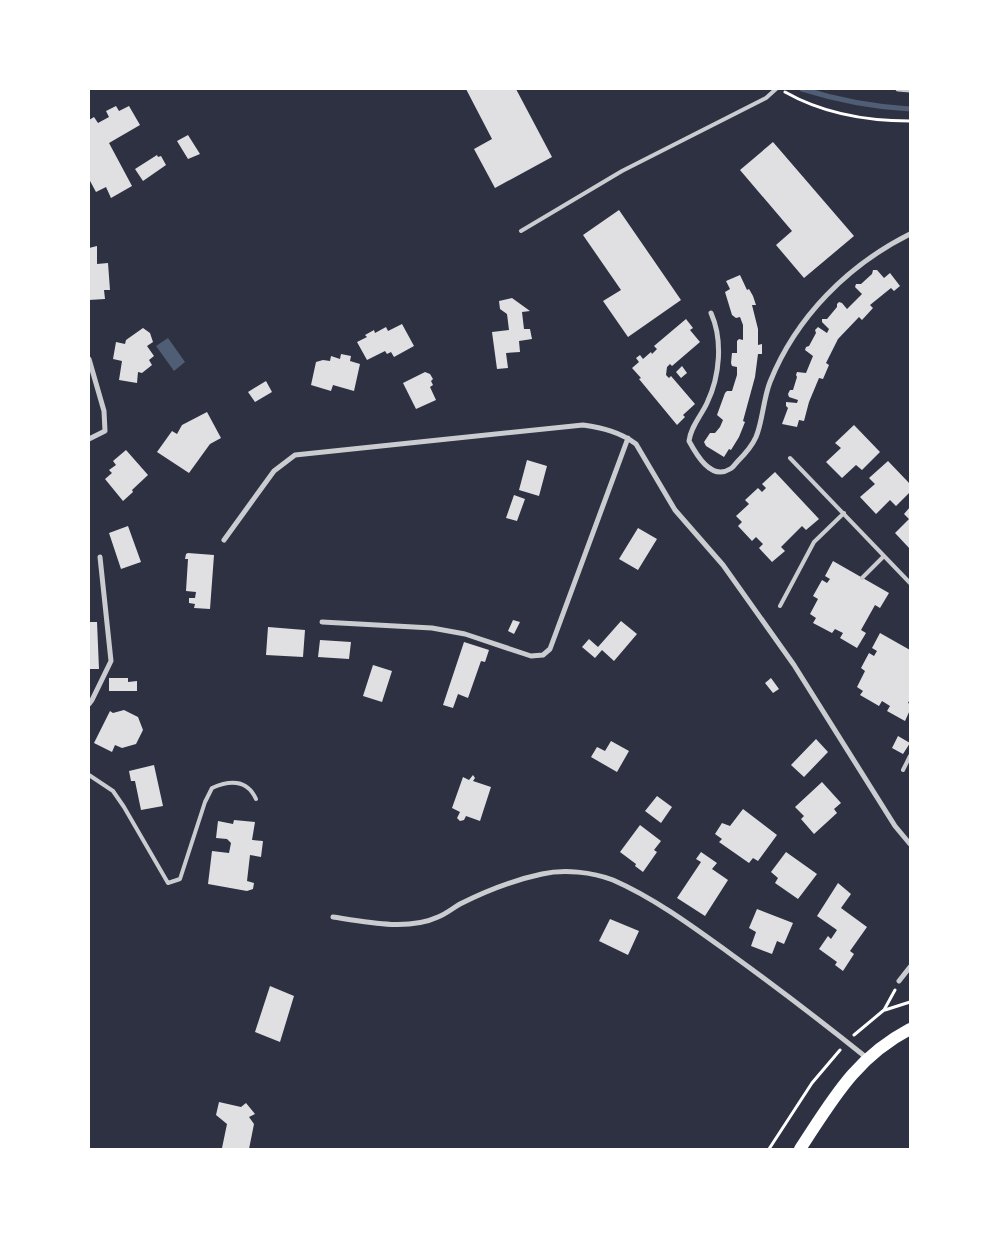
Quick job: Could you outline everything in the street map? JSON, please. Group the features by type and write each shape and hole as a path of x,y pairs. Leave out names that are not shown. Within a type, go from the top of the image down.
{"main road":[{"path":"800,1149 834,1097 867,1058 884,1044 910,1029"}],"street":[{"path":"898,89 910,90"},
{"path":"711,313 717,326 719,344 718,364 714,384 707,403 692,428 689,441 709,469 715,472 729,470 744,455 756,438 770,384 794,336 811,313 833,287 865,260 910,234"},
{"path":"89,359 104,411 105,430 89,438"},
{"path":"224,540 274,471 295,455 583,425 607,429 628,438 636,444 675,510 723,565 794,665 895,826 910,844"},
{"path":"322,622 432,628 465,634 530,656 543,655 550,649 628,438"},
{"path":"89,704 111,661 100,557"},
{"path":"333,917 373,923 409,924 437,918 460,904 496,888 543,873 574,871 611,880 651,900 704,935 794,1000 867,1058"},
{"path":"899,981 910,967"}],"lane":[{"path":"521,231 622,171 766,98 776,89"},
{"path":"790,458 910,583"},
{"path":"780,606 814,542 844,513"},
{"path":"862,578 884,556"},
{"path":"903,770 910,756"},
{"path":"89,775 113,792 124,807 168,883 180,879 205,802 212,788 225,782 240,783 253,791 256,799"}],"path":[{"path":"781,89 808,102 848,115 910,121"},
{"path":"769,1149 812,1083 847,1041 884,1010 899,981"},
{"path":"884,1010 910,1002"}],"water":[{"path":"168,338 185,362 174,371 156,346"}],"building":[{"path":"466,89 516,89 552,157 495,188 474,149 492,139"},
{"path":"116,106 119,111 129,106 140,125 109,143 132,186 111,198 106,187 96,192 89,179 89,120 94,117 98,123 109,117 106,111"},
{"path":"188,135 200,154 188,159 177,141"},
{"path":"773,142 854,236 804,278 776,245 792,231 740,170"},
{"path":"157,155 158,157 161,156 166,165 143,181 135,169"},
{"path":"619,210 681,300 628,337 603,301 621,290 583,235"},
{"path":"97,246 97,264 108,263 110,290 104,290 105,299 89,300 89,248"},
{"path":"873,270 877,270 884,278 890,273 900,286 894,291 891,288 870,305 873,308 862,320 859,317 838,339 826,363 829,365 823,379 819,378 809,402 804,421 799,420 797,427 782,424 788,408 786,402 797,403 798,400 789,397 788,394 790,390 793,390 797,372 806,373 813,356 805,350 816,333 815,330 818,327 827,333 829,329 822,322 822,319 827,319 839,302 847,309 862,294 855,287 856,284 861,284 872,274"},
{"path":"740,275 747,290 749,289 753,296 756,305 752,305 758,329 758,345 762,344 762,354 758,354 755,377 743,421 745,422 739,437 724,457 706,446 704,442 710,433 715,433 720,427 723,420 717,415 725,393 732,391 737,375 737,367 732,366 731,363 732,353 737,353 737,341 739,339 743,340 743,325 740,317 736,318 732,315 725,292 730,289 726,281"},
{"path":"512,298 530,311 522,312 524,329 530,329 532,339 519,341 520,352 506,353 508,368 497,369 492,332 509,330 507,314 500,309 499,301"},
{"path":"686,319 693,328 690,330 700,342 672,366 670,364 667,367 666,375 669,378 671,376 695,404 683,415 685,417 677,425 632,368 639,362 636,358 640,355 643,359 651,352 652,354 657,349 654,346"},
{"path":"402,324 414,346 394,357 391,352 387,354 385,351 367,360 357,342 367,337 365,335 374,330 375,333 386,327 388,331"},
{"path":"143,328 150,333 153,342 147,346 154,356 149,360 152,365 142,373 138,372 137,383 119,380 122,361 113,359 116,342 125,344 126,340"},
{"path":"341,354 351,356 350,361 360,364 354,391 333,385 331,391 311,385 316,362 330,361 331,356 340,359"},
{"path":"682,366 687,373 681,378 676,372"},
{"path":"425,372 430,374 433,379 431,381 433,385 430,387 436,400 416,409 403,383"},
{"path":"266,381 272,392 255,402 248,392"},
{"path":"207,412 221,438 210,444 189,473 157,452 172,431 177,434 182,425"},
{"path":"854,425 880,452 862,470 856,465 842,478 826,462 841,448 835,443"},
{"path":"126,450 148,475 123,501 105,479 112,473 109,470 116,465 113,461"},
{"path":"527,460 547,466 539,496 519,490"},
{"path":"888,461 910,484 910,492 896,506 890,500 876,514 860,497 875,484 869,478"},
{"path":"775,472 819,519 806,530 802,526 781,547 785,551 772,562 759,548 763,544 756,537 752,541 738,526 742,522 736,516 749,504 745,500 758,488 762,492 766,488 762,484"},
{"path":"514,495 525,499 517,521 506,518"},
{"path":"910,507 910,549 895,533 909,519 904,514"},
{"path":"128,526 141,562 121,569 109,533"},
{"path":"638,528 657,539 638,570 619,559"},
{"path":"188,553 214,555 210,609 194,608 195,604 189,603 189,598 195,598 196,592 186,591 188,559 185,559"},
{"path":"833,561 889,593 880,608 875,605 861,630 866,633 857,648 840,638 843,633 835,629 832,633 813,623 816,618 810,614 818,599 813,596 822,580 827,583 830,579 825,576"},
{"path":"513,620 520,622 514,634 508,631"},
{"path":"621,621 637,634 614,661 602,650 595,658 582,647 589,639 598,647"},
{"path":"89,622 97,622 99,669 89,669"},
{"path":"268,627 305,630 303,657 266,655"},
{"path":"880,633 910,650 910,699 908,703 910,704 910,710 905,721 887,711 890,706 882,701 879,706 860,695 863,691 857,687 865,671 861,668 869,653 874,656 877,651 872,648"},
{"path":"320,640 351,642 349,659 318,657"},
{"path":"464,642 489,650 485,662 481,661 468,698 458,694 453,708 443,705"},
{"path":"373,665 392,671 382,702 363,696"},
{"path":"109,678 128,678 128,682 137,681 137,691 109,691"},
{"path":"771,678 779,689 773,693 765,683"},
{"path":"124,710 138,717 143,730 136,744 122,748 115,745 112,752 94,743 110,711 113,713"},
{"path":"898,736 910,743 903,754 892,748"},
{"path":"816,739 828,752 804,777 791,765"},
{"path":"611,741 629,751 617,772 591,757 597,747 605,751"},
{"path":"154,765 163,806 141,810 135,781 131,781 129,771"},
{"path":"473,775 475,778 473,781 491,787 480,821 466,816 464,820 460,821 457,818 460,812 452,808 463,777 469,780"},
{"path":"822,782 841,803 834,809 837,813 814,834 801,819 804,816 795,807"},
{"path":"657,796 672,807 661,823 645,811"},
{"path":"743,809 777,835 758,861 753,858 749,863 719,842 722,839 715,834 722,823 730,826"},
{"path":"234,820 255,822 252,840 263,841 261,857 250,855 247,881 254,883 253,889 247,891 208,884 212,851 229,853 231,843 227,839 216,838 218,821 233,824"},
{"path":"640,825 661,841 654,850 657,852 643,872 620,852"},
{"path":"701,852 717,863 712,869 728,880 705,916 677,898 701,862 696,859"},
{"path":"786,852 817,874 798,899 775,883 778,878 771,872"},
{"path":"838,883 851,894 841,908 867,927 850,951 854,954 843,971 835,965 837,962 819,949 828,936 831,939 837,930 817,916"},
{"path":"757,909 793,923 784,944 777,941 772,954 751,946 756,932 749,928"},
{"path":"610,919 639,931 628,955 599,941"},
{"path":"270,986 294,996 280,1042 255,1032"},
{"path":"219,1102 241,1107 246,1103 255,1114 249,1117 254,1124 249,1149 222,1148 227,1124 216,1115"}],"waterway":[{"path":"802,89 855,102 882,107 910,109"}]}
